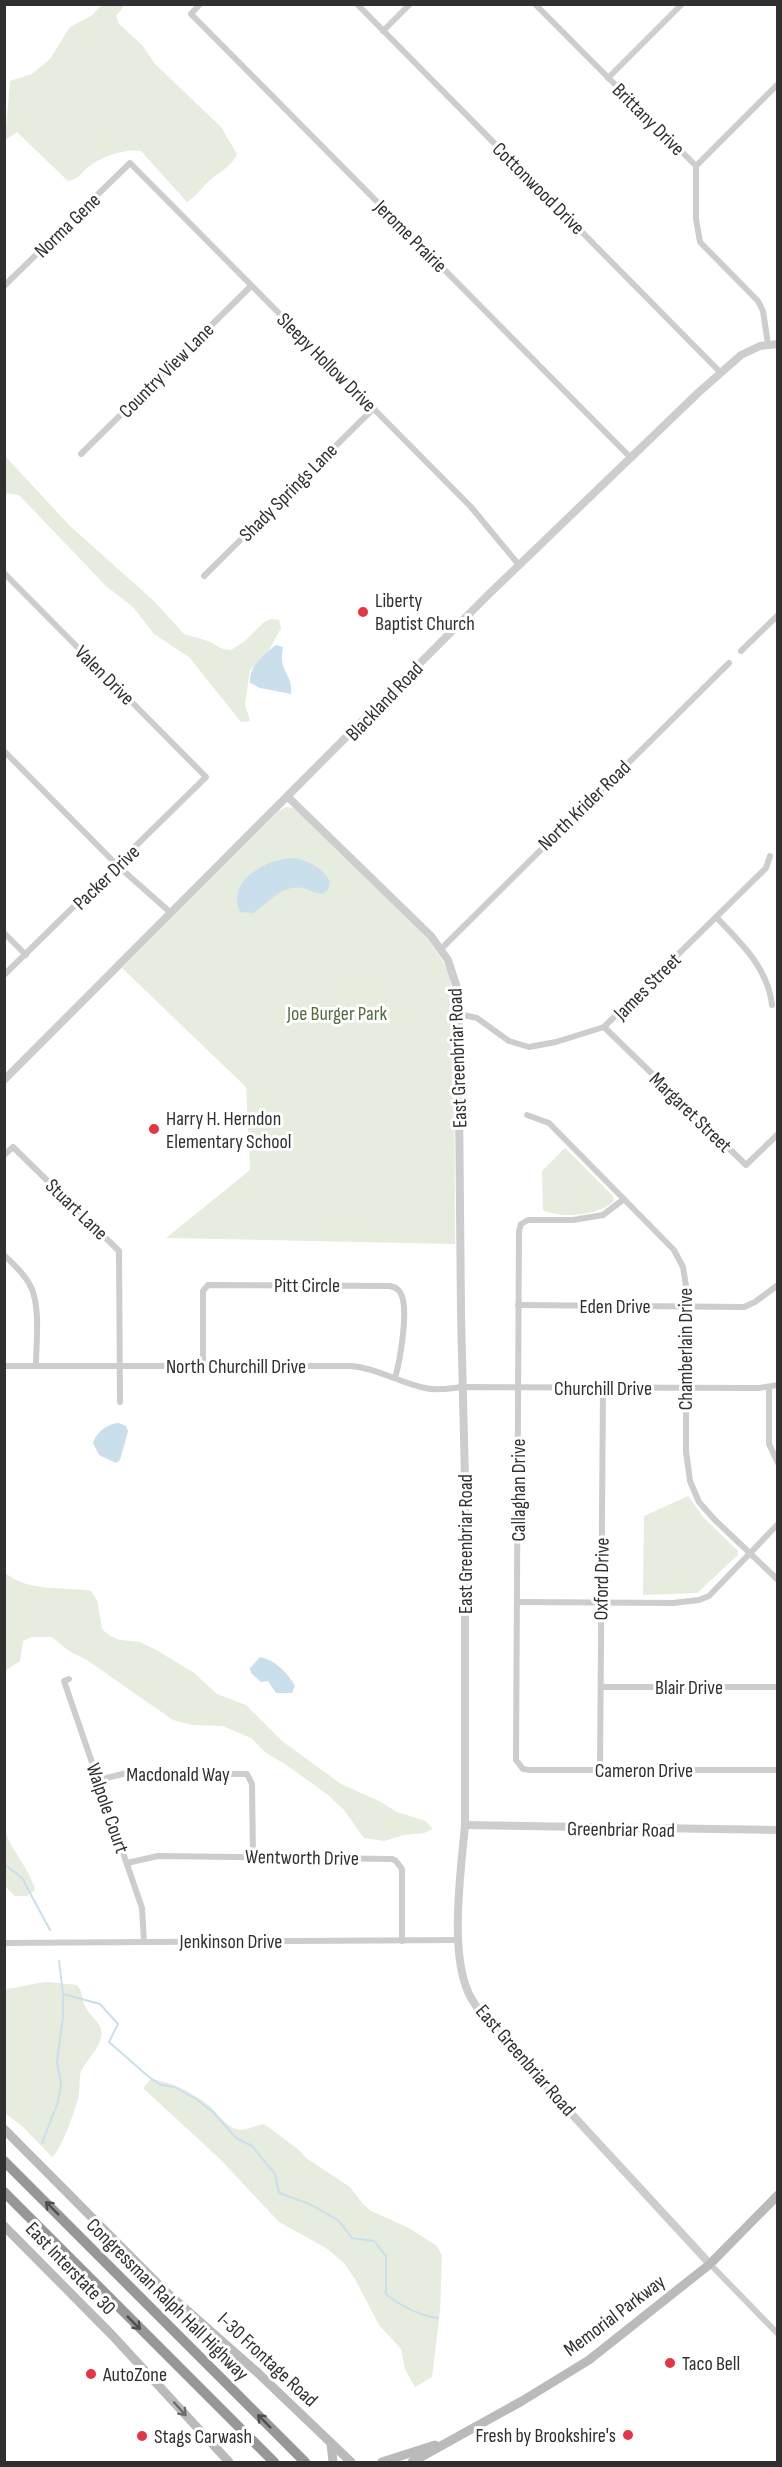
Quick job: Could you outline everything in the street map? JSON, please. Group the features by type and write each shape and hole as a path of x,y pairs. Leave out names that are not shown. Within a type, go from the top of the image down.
{"highway":[{"name":"Congressman Ralph Hall Highway","path":"4,2161 305,2463"},
{"name":"Congressman Ralph Hall Highway","path":"4,2192 274,2463"}],"main road":[{"name":"I-30 Frontage Road","path":"4,2129 133,2259 351,2463"},
{"name":"Memorial Parkway","path":"455,2439 589,2360 710,2264 777,2195"},
{"name":"East Interstate 30","path":"4,2226 112,2335 229,2463"},
{"path":"382,2463 455,2439"},
{"path":"411,2463 455,2439"},
{"path":"331,2443 333,2463"}],"street":[{"name":"Jerome Prairie","path":"200,4 191,14 630,458"},
{"name":"Cottonwood Drive","path":"357,4 720,372"},
{"path":"382,31 410,4"},
{"name":"Brittany Drive","path":"535,4 696,166 696,219 700,242 758,301 763,311 768,344"},
{"path":"608,78 682,4"},
{"path":"696,166 777,84"},
{"name":"Sleepy Hollow Drive","path":"130,163 471,507 519,565"},
{"name":"Norma Gene","path":"4,286 130,163"},
{"name":"Country View Lane","path":"81,454 251,286"},
{"name":"Blackland Road","path":"4,1080 519,565 720,372 741,355 768,344 777,344"},
{"name":"Shady Springs Lane","path":"204,576 374,409"},
{"name":"Valen Drive","path":"4,573 206,777"},
{"path":"741,651 777,615"},
{"name":"North Krider Road","path":"441,949 729,663"},
{"path":"4,751 118,866 171,913"},
{"name":"Packer Drive","path":"4,975 118,866 206,777"},
{"name":"East Greenbriar Road","path":"288,797 430,936 441,949 455,978 459,1014 463,1387 465,1825 461,1850 458,1940 460,1968 468,1993 480,2012 710,2264"},
{"name":"James Street","path":"459,1014 477,1018 508,1041 529,1047 556,1042 604,1027 766,868 770,856"},
{"path":"716,917 753,956 771,992 772,1005"},
{"path":"4,933 26,955"},
{"name":"Margaret Street","path":"604,1027 746,1166 777,1134"},
{"name":"Chamberlain Drive","path":"527,1115 549,1123 674,1250 683,1267 686,1286 686,1451 690,1481 699,1502 777,1580"},
{"name":"Stuart Lane","path":"4,1155 13,1147 119,1251 120,1402"},
{"name":"Callaghan Drive","path":"516,1760 519,1231 524,1222 588,1219 603,1215 624,1199"},
{"path":"4,1255 23,1275 32,1291 36,1309 36,1366"},
{"name":"Pitt Circle","path":"203,1366 203,1294 208,1285 390,1286 401,1294 403,1304 402,1350 395,1378"},
{"name":"Eden Drive","path":"518,1305 744,1306 756,1302 777,1285"},
{"name":"North Churchill Drive","path":"4,1366 351,1366 363,1367 430,1389 463,1387"},
{"name":"Churchill Drive","path":"463,1387 769,1388 777,1385"},
{"name":"Oxford Drive","path":"600,1770 603,1388"},
{"path":"769,1388 769,1444 777,1463"},
{"path":"517,1602 680,1603 699,1600 717,1588 777,1524"},
{"name":"Walpole Court","path":"69,1679 64,1681 142,1908 144,1942"},
{"name":"Blair Drive","path":"601,1688 777,1687"},
{"name":"Cameron Drive","path":"516,1760 520,1767 526,1770 777,1770"},
{"name":"Macdonald Way","path":"98,1780 127,1773 247,1774 252,1784 254,1856"},
{"name":"Greenbriar Road","path":"465,1825 777,1830"},
{"name":"Wentworth Drive","path":"127,1863 158,1856 386,1858 400,1865 403,1878 402,1941"},
{"name":"Jenkinson Drive","path":"4,1943 458,1940"},
{"path":"710,2264 777,2334"}],"green space":[{"path":"102,5 125,5 116,16 119,24 142,45 155,64 221,127 237,154 227,167 187,202 141,151 120,152 106,157 92,164 77,178 68,181 17,132 5,140 10,81 32,74 50,59 70,27 91,16"},
{"path":"4,455 70,526 155,602 184,634 231,650 245,641 263,623 271,619 279,620 281,628 268,652 250,670 245,704 250,721 241,722 189,657 154,634 133,607 106,586 19,495 5,493"},
{"name":"Joe Burger Park","path":"286,807 294,808 427,937 448,969 454,1001 455,1244 166,1238 250,1170 246,1087 122,968 279,811"},
{"path":"565,1148 613,1196 614,1201 590,1213 569,1215 543,1210 542,1171"},
{"path":"688,1496 704,1518 738,1551 738,1555 697,1593 643,1595 644,1516"},
{"path":"4,1572 14,1579 35,1586 91,1591 97,1600 102,1629 110,1636 120,1640 140,1642 158,1651 194,1673 217,1694 246,1705 282,1741 341,1784 397,1812 426,1821 433,1829 384,1841 364,1838 344,1810 328,1795 266,1753 251,1738 223,1726 193,1725 173,1720 87,1660 69,1651 52,1637 32,1637 23,1641 20,1661 5,1671"},
{"path":"5,1831 33,1882 35,1890 27,1896 15,1896 5,1886"},
{"path":"47,1982 77,1985 86,2009 101,2029 100,2041 80,2075 79,2096 74,2112 63,2140 52,2157 23,2127 4,2112 5,1989"},
{"path":"151,2079 173,2085 194,2095 235,2129 244,2130 264,2124 299,2150 306,2158 350,2187 371,2211 409,2228 437,2246 442,2256 440,2311 432,2377 415,2387 405,2369 401,2349 379,2325 355,2279 343,2262 326,2248 279,2222 221,2160 143,2088"}],"water":[{"path":"276,645 283,647 282,662 290,681 291,694 260,688 250,683 254,666"},
{"path":"296,858 312,864 324,873 330,882 328,890 322,894 303,888 288,889 276,895 253,913 240,912 237,900 244,880 253,872 274,861"},
{"path":"119,1423 126,1426 128,1431 120,1460 116,1463 99,1455 93,1443 103,1429"},
{"path":"260,1657 271,1661 284,1671 295,1686 292,1693 276,1693 268,1681 261,1682 251,1673 250,1668"}],"waterway":[{"path":"4,1864 22,1878 50,1930"},
{"path":"59,1961 63,1994 100,2004 118,2024 109,2042 161,2085 175,2087 196,2099 214,2113 236,2138 252,2146 275,2174 279,2193 310,2204 339,2221 352,2238 374,2241 386,2256 386,2294 410,2310 438,2318"},
{"path":"42,2143 58,2102 61,2084 57,2062 63,2017 63,1994"}],"place":[{"name":"Liberty Baptist Church","path":"363,612"},
{"name":"Harry H. Herndon Elementary School","path":"154,1129"},
{"name":"Taco Bell","path":"670,2363"},
{"name":"AutoZone","path":"91,2374"},
{"name":"Fresh by Brookshire's","path":"628,2435"},
{"name":"Stags Carwash","path":"142,2436"}]}
